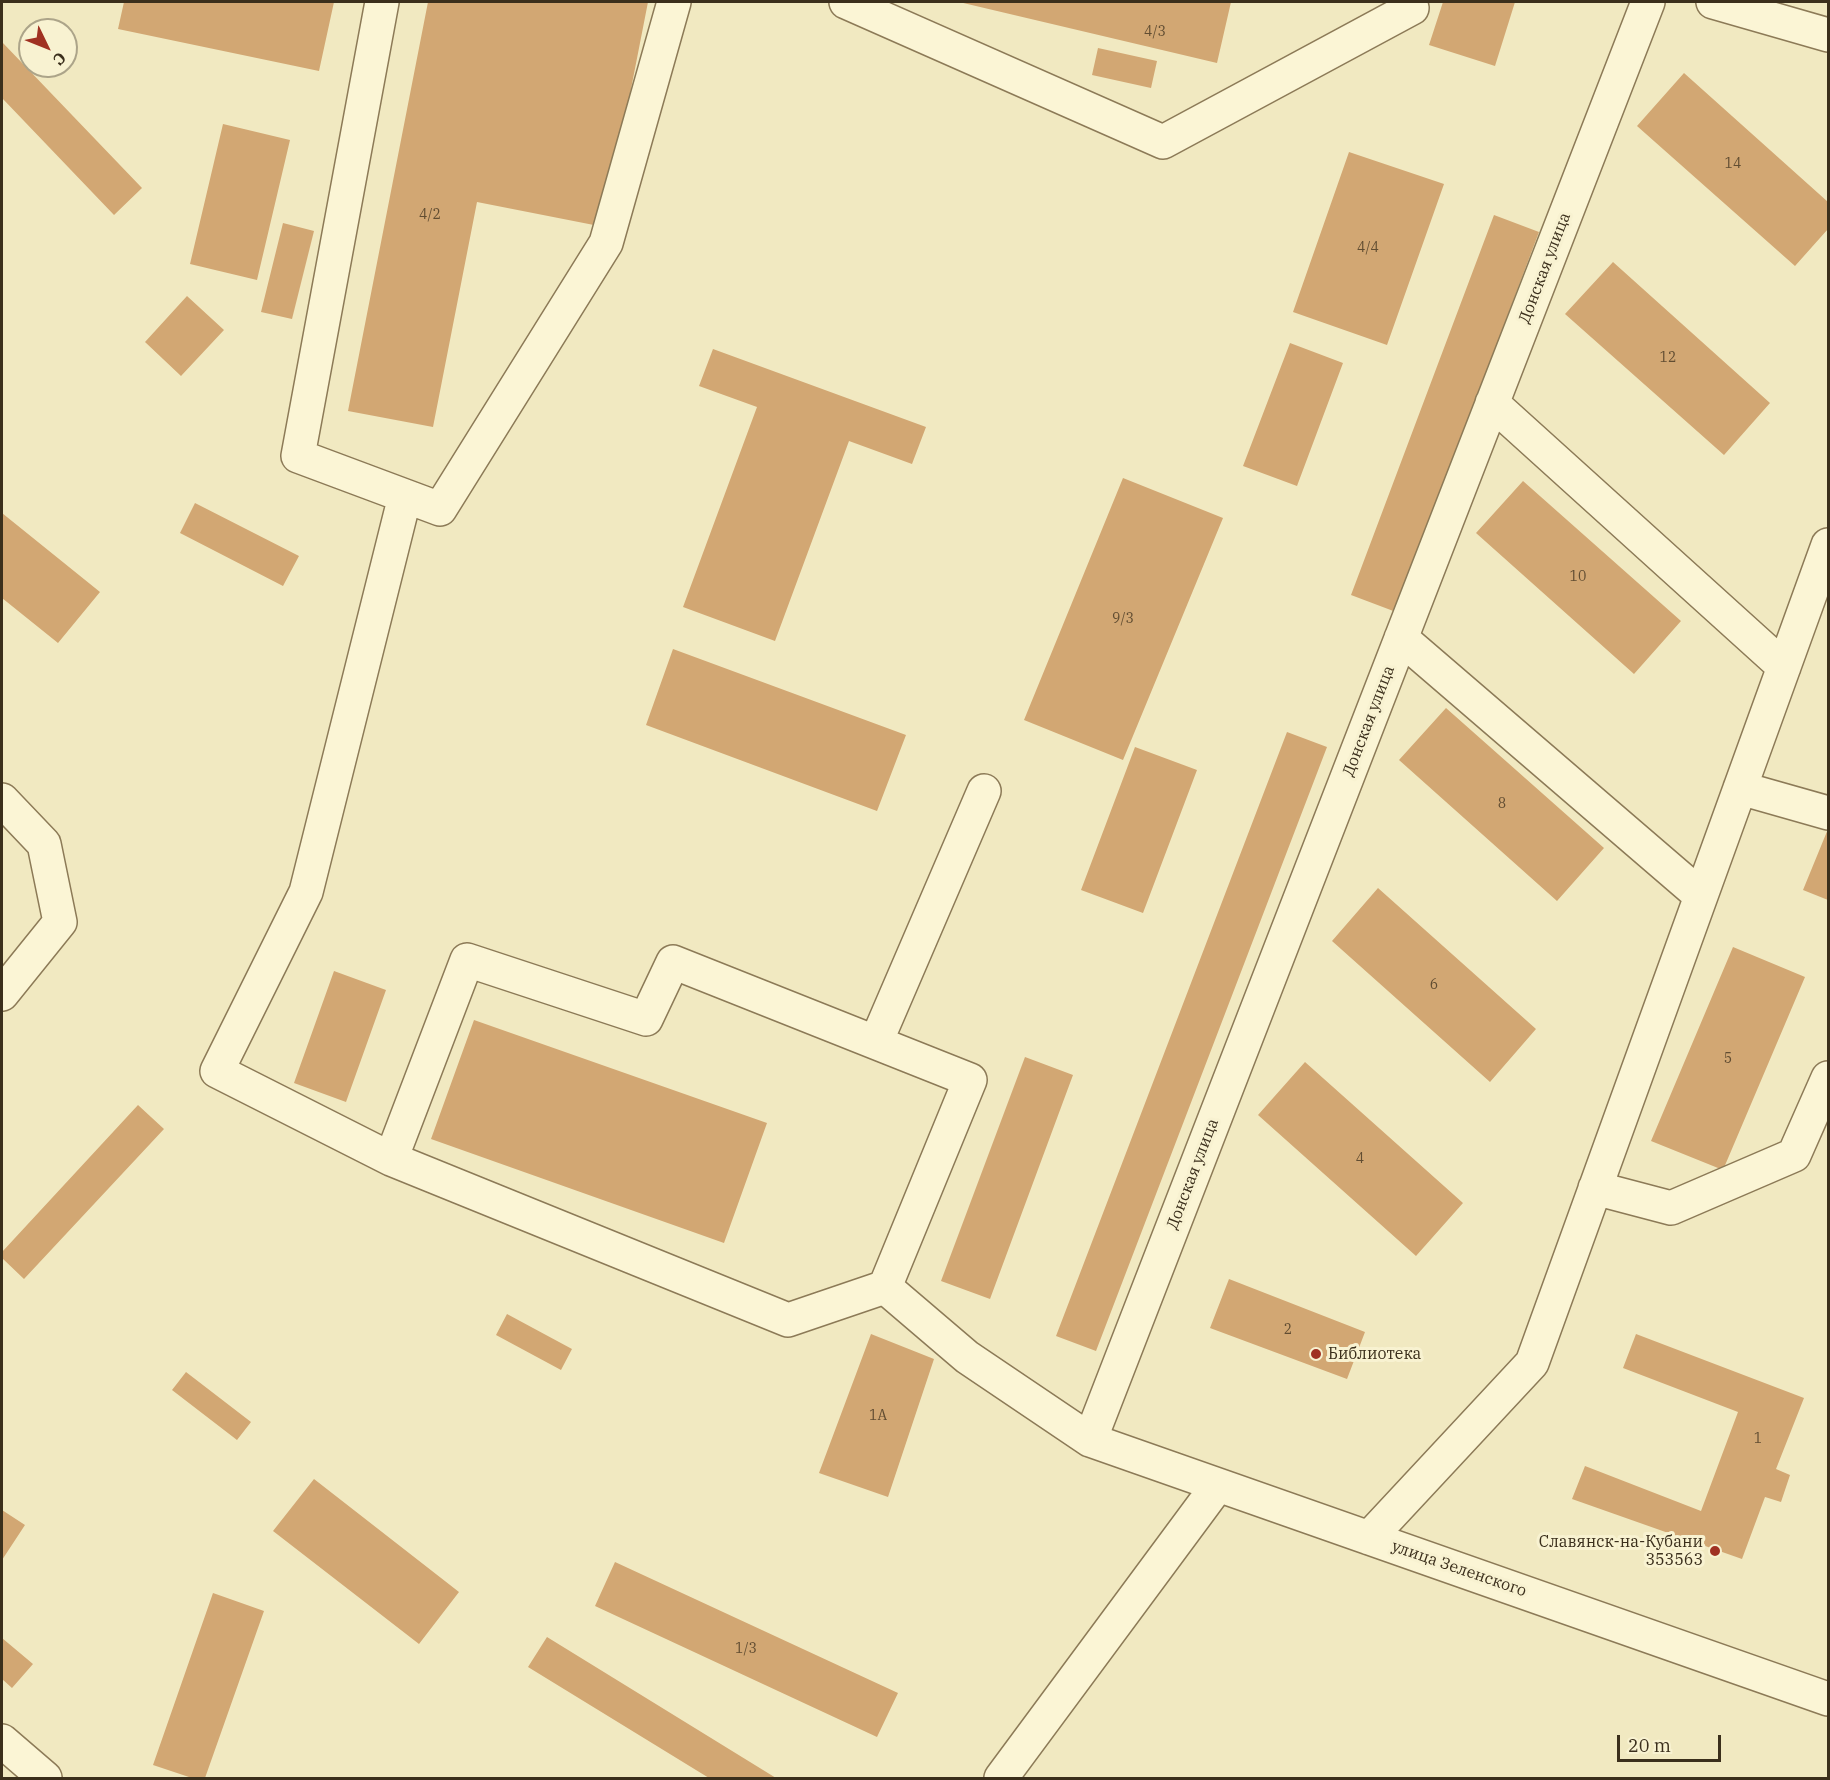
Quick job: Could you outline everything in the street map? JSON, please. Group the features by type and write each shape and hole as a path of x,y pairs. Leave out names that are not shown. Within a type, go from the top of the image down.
{"street":[{"path":"382,2 298,456 440,509 606,243 674,2"},
{"path":"846,2 1163,142 1412,8"},
{"name":"Донская улица","path":"1090,1440 1648,2"},
{"path":"1713,2 1828,35"},
{"path":"1492,403 1784,667"},
{"path":"391,1159 467,960 646,1019 673,962 970,1080 885,1287 788,1320 391,1159 217,1071 306,892 405,496"},
{"path":"1369,1538 1532,1363 1784,667 1817,615 1828,545"},
{"path":"1401,638 1701,896"},
{"path":"1740,788 1828,813"},
{"path":"876,1042 984,791"},
{"path":"2,800 44,844 60,922 2,994"},
{"path":"1595,1188 1671,1208 1794,1155 1828,1078"},
{"name":"улица Зеленского","path":"885,1287 967,1357 1090,1440 1828,1699"},
{"path":"1001,1779 1218,1485"},
{"path":"2,1741 45,1779"}],"building":[{"path":"124,2 334,2 319,71 118,29"},
{"path":"428,2 648,2 604,227 477,202 433,427 348,411"},
{"path":"959,2 1231,2 1217,63"},
{"path":"1443,2 1515,2 1495,66 1429,45"},
{"path":"2,42 18,59 18,78 37,78 142,188 114,215 2,98"},
{"path":"1098,48 1157,61 1151,88 1092,75"},
{"path":"1684,73 1828,202 1828,229 1795,266 1637,126"},
{"path":"223,124 290,140 257,280 190,264"},
{"path":"1349,152 1444,184 1387,345 1293,312"},
{"path":"1494,215 1539,232 1396,612 1351,595"},
{"path":"283,223 314,231 292,319 261,312"},
{"path":"1613,262 1770,403 1724,455 1565,314"},
{"path":"187,296 224,330 181,376 145,342"},
{"path":"1290,343 1343,363 1297,486 1243,466"},
{"path":"713,349 926,427 912,464 849,441 775,641 683,607 757,407 699,386"},
{"path":"1123,478 1223,518 1123,760 1024,720"},
{"path":"1523,481 1681,621 1634,674 1476,533"},
{"path":"195,503 299,556 283,586 180,533"},
{"path":"2,513 100,592 58,643 2,598"},
{"path":"673,649 906,735 877,811 646,725"},
{"path":"1446,708 1604,848 1557,901 1399,760"},
{"path":"1287,732 1327,747 1096,1351 1056,1336"},
{"path":"1135,747 1197,770 1143,913 1081,890"},
{"path":"1828,829 1828,900 1803,890"},
{"path":"1378,888 1536,1029 1490,1082 1332,941"},
{"path":"1733,947 1805,977 1723,1170 1651,1141"},
{"path":"334,971 386,990 346,1102 294,1083"},
{"path":"474,1020 767,1123 724,1243 431,1139"},
{"path":"1025,1057 1073,1075 990,1299 941,1281"},
{"path":"1305,1062 1463,1203 1416,1256 1258,1115"},
{"path":"138,1105 164,1129 24,1279 2,1258 2,1252"},
{"path":"1229,1279 1365,1332 1347,1379 1210,1328"},
{"path":"507,1314 572,1349 561,1370 496,1335"},
{"path":"871,1334 934,1359 888,1497 819,1473"},
{"path":"1636,1334 1804,1398 1776,1469 1790,1475 1781,1502 1765,1497 1742,1559 1572,1499 1585,1466 1701,1511 1738,1412 1623,1368"},
{"path":"186,1372 251,1422 237,1440 172,1390"},
{"path":"314,1479 459,1592 419,1644 273,1531"},
{"path":"2,1510 25,1525 2,1560"},
{"path":"615,1562 898,1693 877,1737 595,1606"},
{"path":"213,1593 264,1611 205,1778 192,1778 153,1765"},
{"path":"547,1637 776,1778 709,1778 528,1667"},
{"path":"2,1638 33,1664 12,1688 2,1679"}],"place":[{"name":"Библиотека","path":"1316,1354"},
{"name":"Славянск-на-Кубани 353563","path":"1715,1551"}]}
